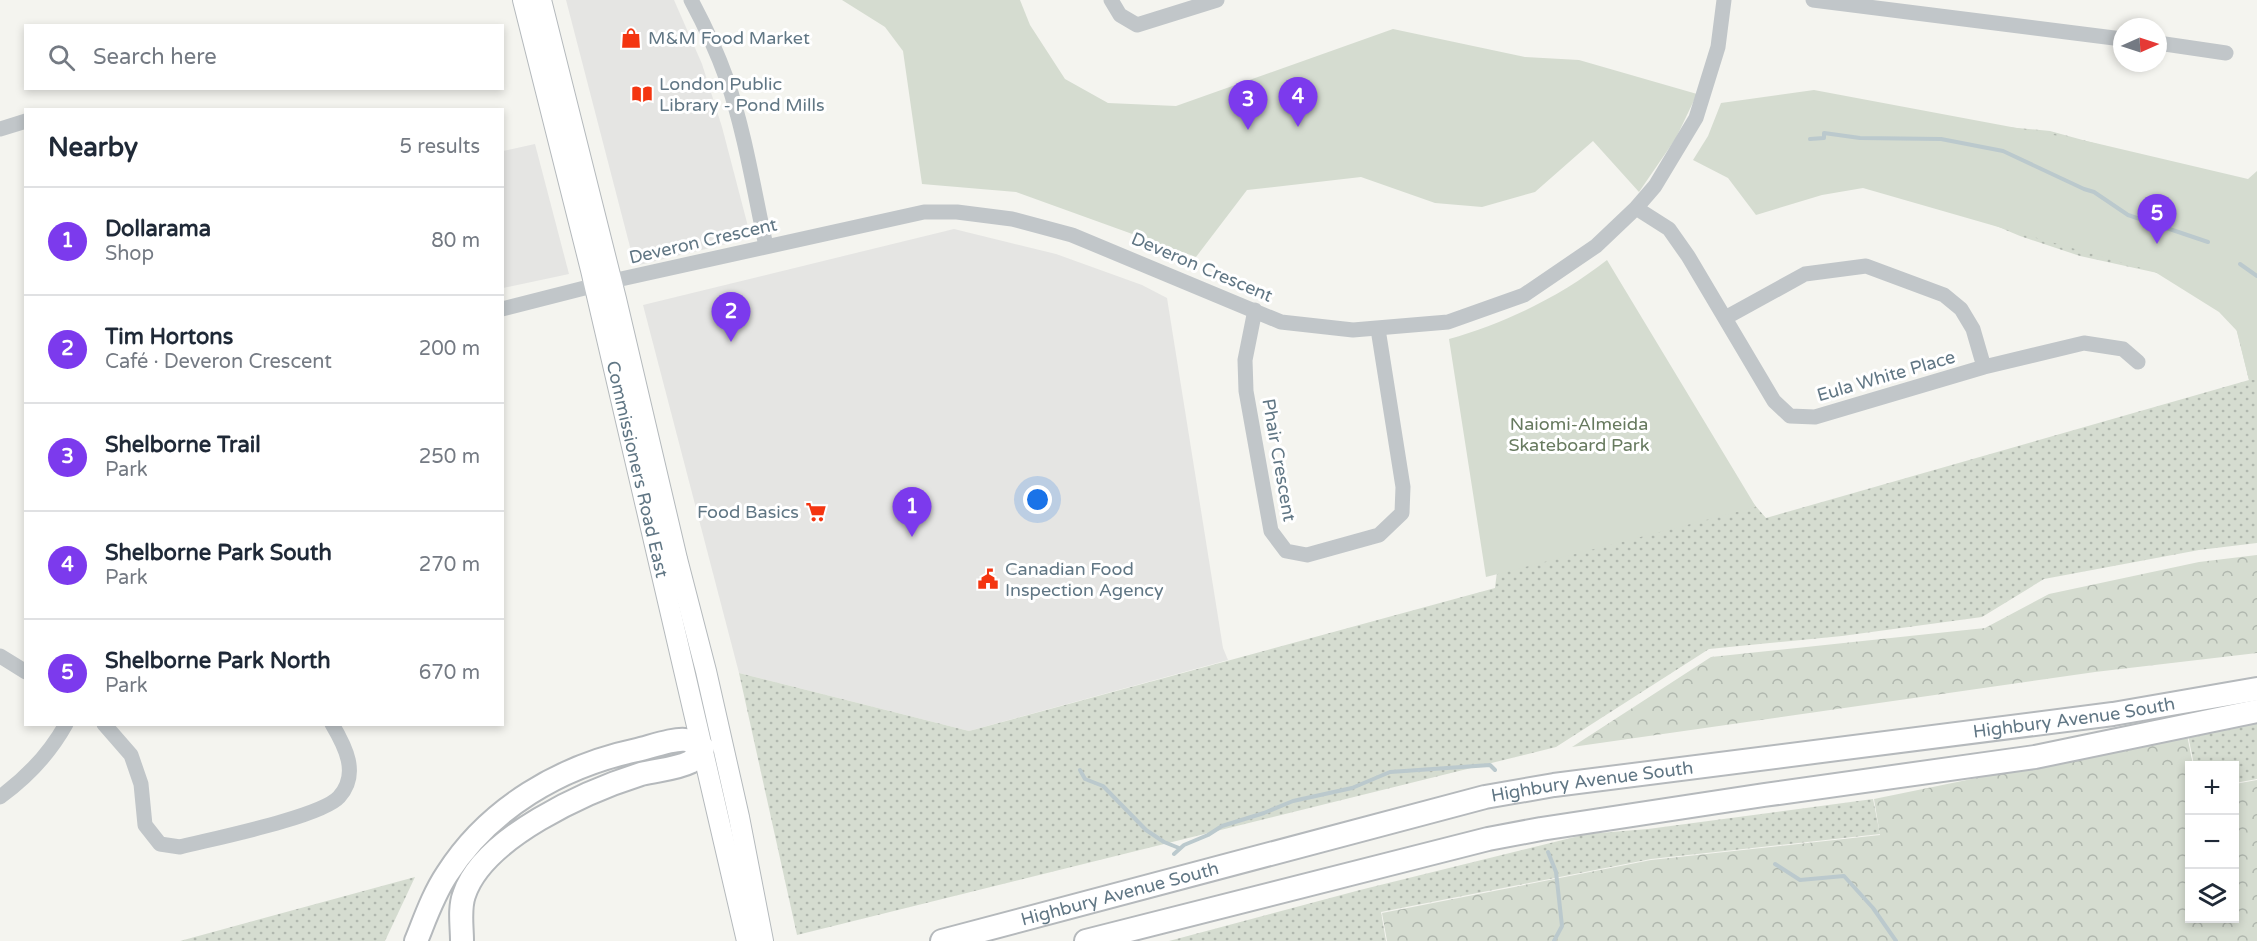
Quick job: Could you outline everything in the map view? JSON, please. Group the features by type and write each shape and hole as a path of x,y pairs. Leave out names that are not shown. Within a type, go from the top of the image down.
{"highway":[{"name":"Highbury Avenue South","path":"942,941 1485,797 1554,785 2113,714 2257,689"},
{"name":"Highbury Avenue South","path":"1086,941 1488,839 1764,795 2035,757 2257,711"},
{"path":"416,941 446,876 469,843 504,811 537,788 568,772 630,751 685,739 712,746"},
{"path":"462,941 461,922 464,895 472,877 486,859 520,832 579,799 640,775 691,761 712,746"}],"main road":[{"name":"Commissioners Road East","path":"523,0 589,259 603,284"},
{"name":"Commissioners Road East","path":"541,0 603,284 712,746 763,941"},
{"name":"Commissioners Road East","path":"712,746 747,941"}],"street":[{"path":"691,0 708,33 727,80 737,113 766,246"},
{"path":"1111,0 1120,15 1137,24 1217,0"},
{"name":"Deveron Crescent","path":"504,309 766,246 924,212 957,212 1012,219 1072,235 1281,322 1353,330 1448,322 1524,295 1596,246 1636,208 1654,186 1696,118 1718,47 1724,0"},
{"path":"1813,0 2113,38"},
{"path":"2167,44 2226,53"},
{"path":"0,129 24,122"},
{"name":"Eula White Place","path":"1636,208 1669,229 1688,256 1774,401 1790,416 1815,417 1984,367 2084,343 2123,349 2138,362"},
{"path":"1725,318 1805,274 1866,266 1944,295 1961,309 1973,329 1984,367"},
{"name":"Phair Crescent","path":"1255,310 1245,360 1246,391 1271,531 1286,551 1307,555 1378,535 1402,513 1403,487 1378,329"},
{"path":"0,656 24,671"},
{"path":"0,797 37,763 58,739 65,726"},
{"path":"106,726 131,755 141,784 145,825 160,844 180,847 318,811 339,797 348,779 349,763 346,748 333,726"}],"shaded area":[{"path":"566,0 674,0 702,64 722,127 751,238 635,266"},
{"path":"535,144 569,274 504,288 504,151"},
{"path":"954,229 1056,254 1142,285 1167,298 1223,648 1228,660 969,731 739,673 643,305"}],"green space":[{"path":"842,0 1020,0 1030,25 1065,79 1108,103 1176,106 1393,29 1525,57 1579,60 1697,94 1676,138 1639,192 1593,141 1535,192 1482,207 1435,203 1361,177 1247,190 1196,257 1016,192 922,184 903,51 885,27"},
{"path":"1814,90 2091,142 2248,179 2257,171 2257,380 2249,380 2237,331 2219,312 2155,272 1863,188 1822,195 1756,215 1728,178 1693,160 1708,136 1721,103"},
{"path":"1873,115 2050,131 2239,183 2257,199 2257,543 2199,550 2044,579 1982,617 1842,636 1709,649 1556,747 797,935 739,673 969,731 1495,588 1500,546 1706,449 1766,518 2249,380 2235,324 2214,298 2162,274 2080,256 2020,236 1923,195"},
{"name":"Naiomi-Almeida Skateboard Park","path":"1607,260 1756,507 1486,577 1449,339 1491,325 1552,297"},
{"path":"2257,555 2257,653 2095,672 1572,747 1711,657 1985,628 2049,594 2199,562"},
{"path":"2257,722 2257,779 2239,782 2239,761 2193,761 2188,735"},
{"path":"2187,735 2192,761 2185,761 2185,923 2239,923 2239,783 2257,780 2257,941 1387,941 1382,913 1651,860 1880,835 1874,799"},
{"path":"1873,799 1880,834 1651,859 1381,912 1386,941 1169,941 1360,890 1587,834 1648,829"},
{"path":"415,877 385,941 180,941"}],"waterway":[{"path":"1810,139 1824,138 1824,133 1860,138 1941,139 2003,151 2094,192 2128,215 2208,242"},
{"path":"2240,264 2257,276"},
{"path":"1174,854 1184,845 1222,826 1293,801 1352,788 1390,772 1490,765 1495,770"},
{"path":"1080,770 1085,779 1103,786 1146,830 1164,842 1179,848"},
{"path":"1548,852 1556,872 1562,926 1554,941"},
{"path":"1775,864 1800,880 1844,876 1873,908 1896,941"}],"place":[{"name":"M&M Food Market","path":"631,38"},
{"name":"London Public Library - Pond Mills","path":"642,94"},
{"name":"Shelborne Park South","path":"1298,127"},
{"name":"Shelborne Trail","path":"1248,130"},
{"name":"Shelborne Park North","path":"2157,244"},
{"name":"Tim Hortons","path":"731,342"},
{"name":"Food Basics","path":"816,512"},
{"name":"Dollarama","path":"912,537"},
{"name":"Canadian Food Inspection Agency","path":"988,579"}]}
